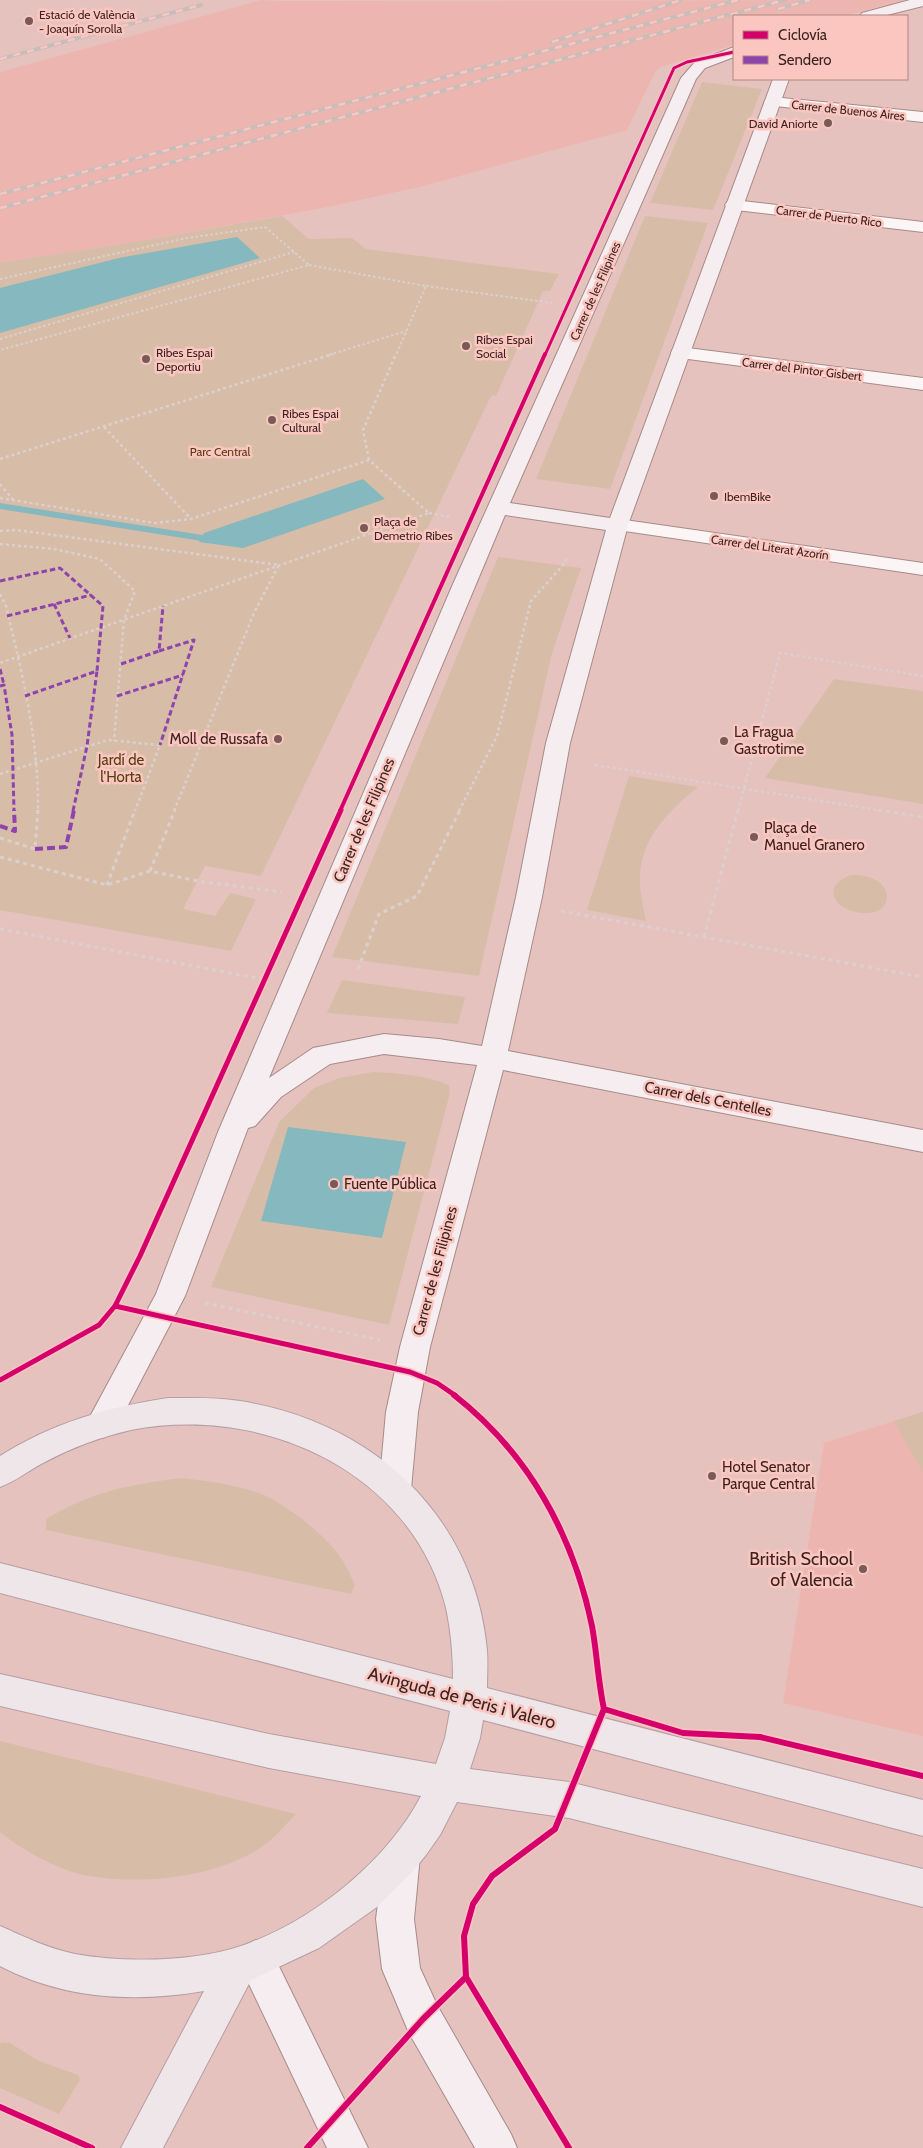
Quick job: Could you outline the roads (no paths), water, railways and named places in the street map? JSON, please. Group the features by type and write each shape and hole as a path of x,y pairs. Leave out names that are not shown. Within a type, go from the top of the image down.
{"main road":[{"path":"871,15 923,1"},
{"path":"892,15 923,7"},
{"path":"696,70 733,52"},
{"path":"696,70 733,65"},
{"name":"Carrer de les Filipines","path":"102,1424 170,1296 232,1132 498,508 696,70"},
{"name":"Carrer de les Filipines","path":"395,1489 402,1412 414,1347 493,1058 529,897 558,743 618,525 776,86"},
{"path":"498,508 618,525"},
{"name":"Carrer de les Filipines","path":"232,1132 271,1090 322,1055 384,1044 439,1049 493,1058"},
{"name":"Carrer dels Centelles","path":"493,1058 923,1141"},
{"path":"0,1473 17,1461 58,1440 102,1424 155,1414 208,1411 261,1418 310,1434 348,1453 395,1489 419,1517 440,1548 456,1583 466,1620 470,1649 470,1699 462,1741 447,1783 428,1821 402,1856 361,1898 317,1929 247,1962 169,1979 98,1978 33,1962 0,1945"},
{"name":"Avinguda de Peris i Valero","path":"0,1578 923,1818"},
{"path":"0,1690 269,1751 447,1783 569,1800 923,1888"},
{"path":"402,1856 395,1920 401,1969 423,2019 498,2148"},
{"path":"141,2148 247,1962"},
{"path":"247,1962 348,2148"}],"street":[{"name":"Carrer de Buenos Aires","path":"776,86 923,117"},
{"name":"Carrer de Puerto Rico","path":"734,205 923,227"},
{"name":"Carrer del Pintor Gisbert","path":"680,353 923,384"},
{"name":"Carrer del Literat Azorín","path":"618,525 923,569"}],"water":[{"path":"237,237 260,258 0,333 0,288 119,258"},
{"path":"363,479 385,499 243,548 199,542 204,533"},
{"path":"288,1127 406,1142 382,1238 261,1221"}],"waterway":[{"path":"0,506 202,538"}],"railway":[{"path":"552,42 681,0"},
{"path":"0,194 738,0"},
{"path":"0,208 785,0"},
{"path":"778,9 810,0"},
{"path":"0,59 201,5"}],"place":[{"name":"Estació de València - Joaquín Sorolla","path":"29,21"},
{"name":"David Aniorte","path":"828,123"},
{"name":"Ribes Espai Social","path":"466,346"},
{"name":"Ribes Espai Deportiu","path":"146,359"},
{"name":"Ribes Espai Cultural","path":"272,420"},
{"name":"IbemBike","path":"714,496"},
{"name":"Plaça de Demetrio Ribes","path":"364,528"},
{"name":"Moll de Russafa","path":"278,739"},
{"name":"La Fragua Gastrotime","path":"724,741"},
{"name":"Plaça de Manuel Granero","path":"754,837"},
{"name":"Fuente Pública","path":"334,1184"},
{"name":"Hotel Senator Parque Central","path":"712,1476"},
{"name":"British School of Valencia","path":"863,1569"}],"park label":[{"name":"Parc Central","path":"220,451"},
{"name":"Jardí de l'Horta","path":"121,768"}]}
